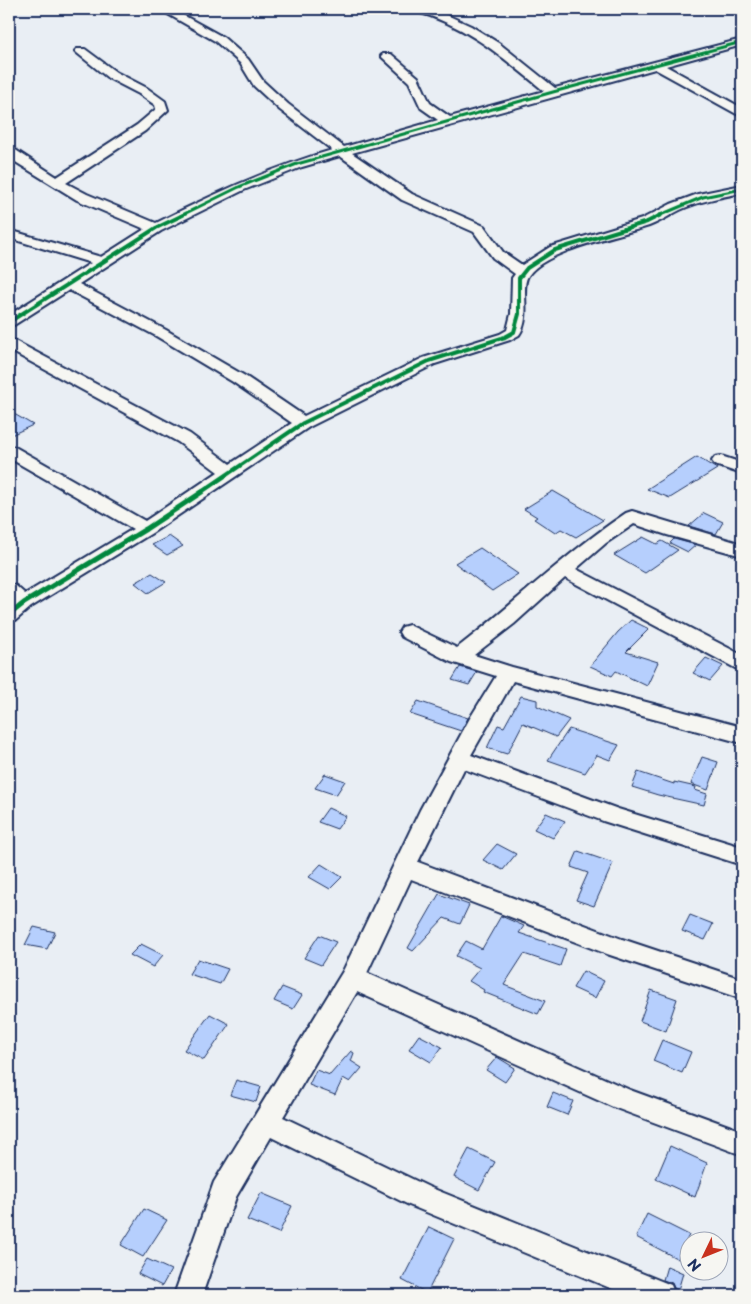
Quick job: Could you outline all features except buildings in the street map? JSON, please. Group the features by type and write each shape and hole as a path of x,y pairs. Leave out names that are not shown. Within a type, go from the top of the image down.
{"street":[{"path":"164,9 219,39 244,61 258,83 284,108 341,151 407,197 479,229 498,255 523,273"},
{"path":"418,9 432,12 467,28 496,46 553,92"},
{"path":"10,320 156,228 239,187 297,164 553,92 736,44 742,51"},
{"path":"57,183 141,128 162,110 161,104 143,91 112,75 81,51"},
{"path":"387,56 414,80 425,106 447,122"},
{"path":"658,65 742,113"},
{"path":"9,152 82,197 156,228"},
{"path":"9,614 146,529 303,423 429,361 505,337 514,332 520,314 519,278 527,268 555,250 647,222 676,207 702,197 742,188"},
{"path":"9,234 104,262"},
{"path":"68,284 169,338 239,379 303,423"},
{"path":"9,344 184,438 230,472"},
{"path":"9,451 146,529"},
{"path":"721,461 742,469"},
{"path":"458,657 507,620 599,539 632,516 673,531 742,550"},
{"path":"564,570 742,663"},
{"path":"9,590 24,603"},
{"path":"409,632 458,657 508,673 742,735"},
{"path":"188,1295 224,1191 352,978 370,944 431,810 480,718 508,673"},
{"path":"460,758 611,815 742,856"},
{"path":"404,866 616,947 742,989"},
{"path":"352,978 622,1099 742,1143"},
{"path":"265,1121 419,1196 661,1295"}],"cycle path":[{"path":"9,322 156,228 239,187 297,164 553,92 742,42"},
{"path":"9,615 24,603 146,529 303,423 429,361 505,337 514,332 519,314 519,278 527,268 555,250 647,222 676,207 703,197 742,189"}]}
